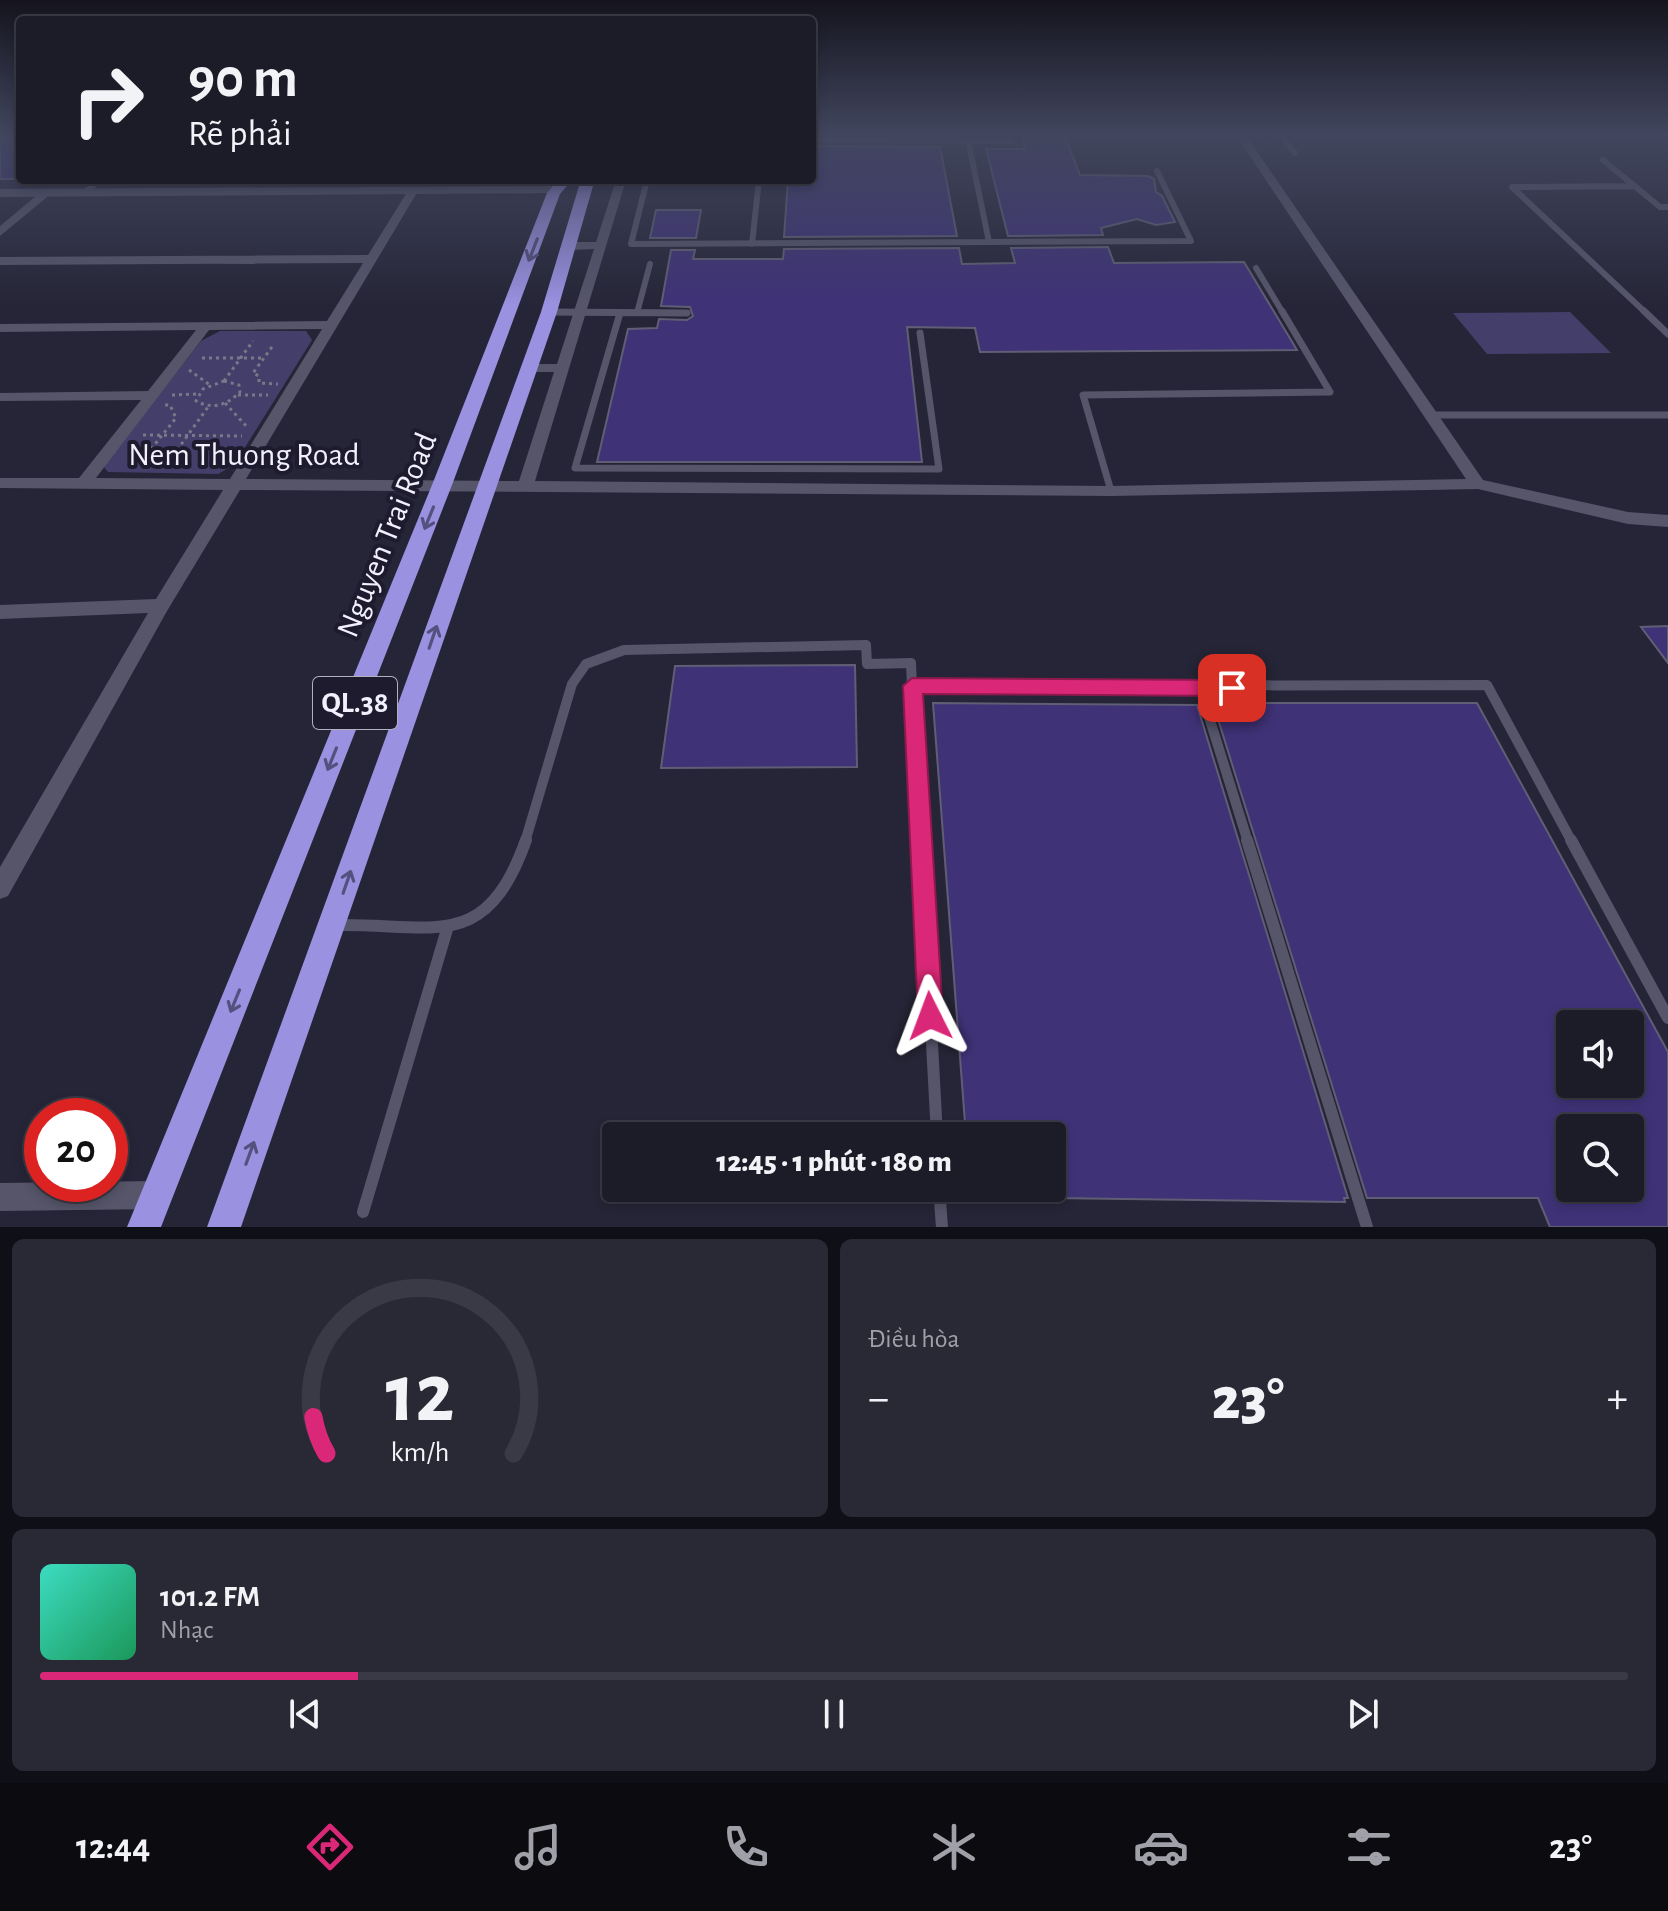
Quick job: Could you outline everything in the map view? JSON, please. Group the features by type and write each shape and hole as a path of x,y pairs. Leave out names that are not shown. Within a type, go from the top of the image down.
{"highway":[{"name":"Nguyen Trai Road","path":"144,1227 558,191"},
{"name":"QL.38","path":"224,1227 549,312 585,191"}],"street":[{"path":"0,193 328,191"},
{"path":"0,888 161,606 328,325 374,259 413,191"},
{"path":"526,485 618,191"},
{"path":"1279,191 1478,484"},
{"path":"0,232 46,193"},
{"path":"570,246 601,245"},
{"path":"0,261 374,259"},
{"path":"0,328 328,325"},
{"path":"84,483 157,399 205,327"},
{"path":"529,368 563,368"},
{"path":"0,397 157,399"},
{"name":"Nem Thuong Road","path":"0,483 236,482 1111,491 1478,484 1628,518 1667,522"},
{"path":"0,612 161,606"},
{"path":"0,1197 157,1195"}],"lane":[{"path":"644,191 631,244 1191,241 1167,191"},
{"path":"752,244 758,191"},
{"path":"979,191 989,242"},
{"path":"1517,191 1668,334"},
{"path":"1641,191 1660,207 1668,207"},
{"path":"637,313 650,264"},
{"path":"1111,491 1083,395 1330,392 1256,268"},
{"path":"549,312 687,313"},
{"path":"620,313 575,468 939,469 920,333"},
{"path":"1433,415 1668,415"},
{"path":"332,925 448,926 467,923 487,911 517,870 564,702 586,664 608,653 657,646 866,645 867,664 911,663 936,1122"},
{"path":"912,686 1200,688 1487,685 1668,1018"},
{"path":"1200,688 1367,1227"},
{"path":"363,1212 448,926"},
{"path":"940,1202 942,1227"}],"path":[{"path":"224,381 260,333"},
{"path":"272,347 253,373 259,376 259,383 281,384"},
{"path":"189,358 263,358"},
{"path":"183,366 210,385"},
{"path":"157,399 197,394 210,385 224,381 239,385 238,395"},
{"path":"197,394 196,401 208,407 225,403 238,395 273,395"},
{"path":"151,449 176,418 170,405 157,399"},
{"path":"225,403 251,430"},
{"path":"162,472 208,407"},
{"path":"140,435 247,436"}],"shaded area":[{"path":"1570,312 1611,353 1487,354 1453,313"},
{"path":"220,331 306,331 312,340 234,465 218,474 108,472 103,466 201,341"}],"building":[{"path":"787,191 948,191 957,236 784,237"},
{"path":"997,191 1156,191 1162,196 1175,222 1156,225 1137,219 1101,228 1103,235 1008,236"},
{"path":"656,210 701,210 696,238 650,238"},
{"path":"1108,247 1114,263 1244,262 1297,350 980,352 975,328 907,327 922,462 597,462 628,329 657,328 659,319 687,320 693,316 690,307 661,306 671,250 695,250 693,259 783,259 784,249 959,248 962,264 1015,263 1011,248"},
{"path":"1668,626 1668,663 1641,627"},
{"path":"855,665 857,767 661,768 675,666"},
{"path":"933,703 1197,705 1348,1198 1344,1198 1345,1202 1066,1198 1066,1122 965,1122"},
{"path":"1213,703 1477,703 1668,1052 1668,1227 1550,1227 1538,1198 1367,1198"}],"route":[{"path":"930,1016 912,686 1232,688"}]}
